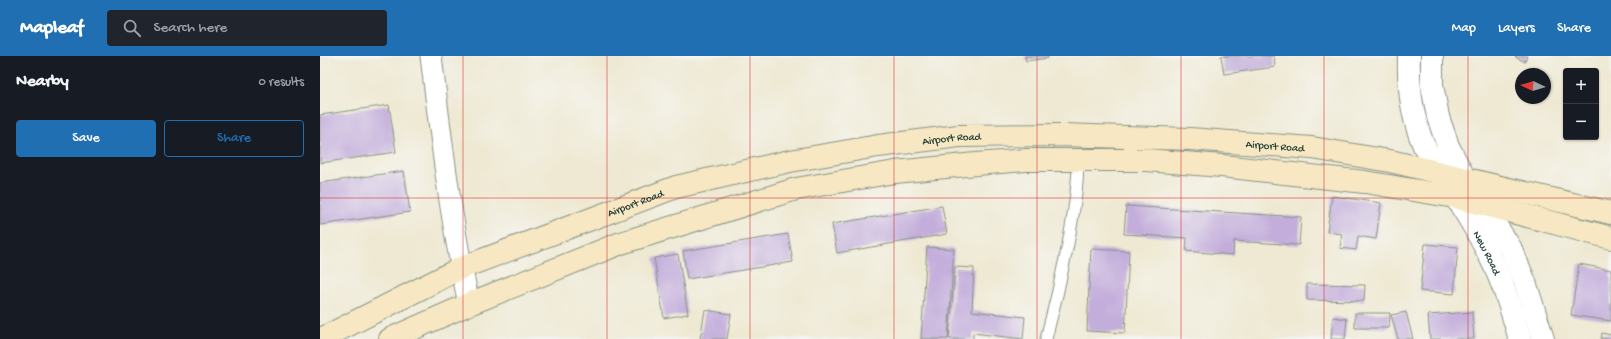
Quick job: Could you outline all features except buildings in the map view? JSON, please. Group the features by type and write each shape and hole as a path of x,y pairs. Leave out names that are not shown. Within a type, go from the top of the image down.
{"main road":[{"name":"Airport Road","path":"321,339 461,268 676,187 790,160 878,146 959,136 1061,134 1190,139 1312,148 1390,161 1439,173 1460,188"},
{"path":"790,160 796,189"},
{"name":"Airport Road","path":"390,339 469,304 621,243 796,189 902,171 1026,160 1146,160 1222,166 1365,182 1460,188 1611,213"},
{"path":"1483,204 1611,238"}],"street":[{"path":"431,56 447,190 469,304"},
{"path":"1409,56 1411,98 1416,124 1424,146 1439,173"},
{"path":"1432,56 1432,85 1438,117 1460,188"},
{"name":"New Road","path":"1460,188 1483,204 1510,247 1534,308 1543,339"},
{"name":"New Road","path":"1460,188 1484,244 1497,269 1507,295 1520,339"}],"lane":[{"path":"1046,339 1056,302 1075,208 1078,182 1078,160"}]}
